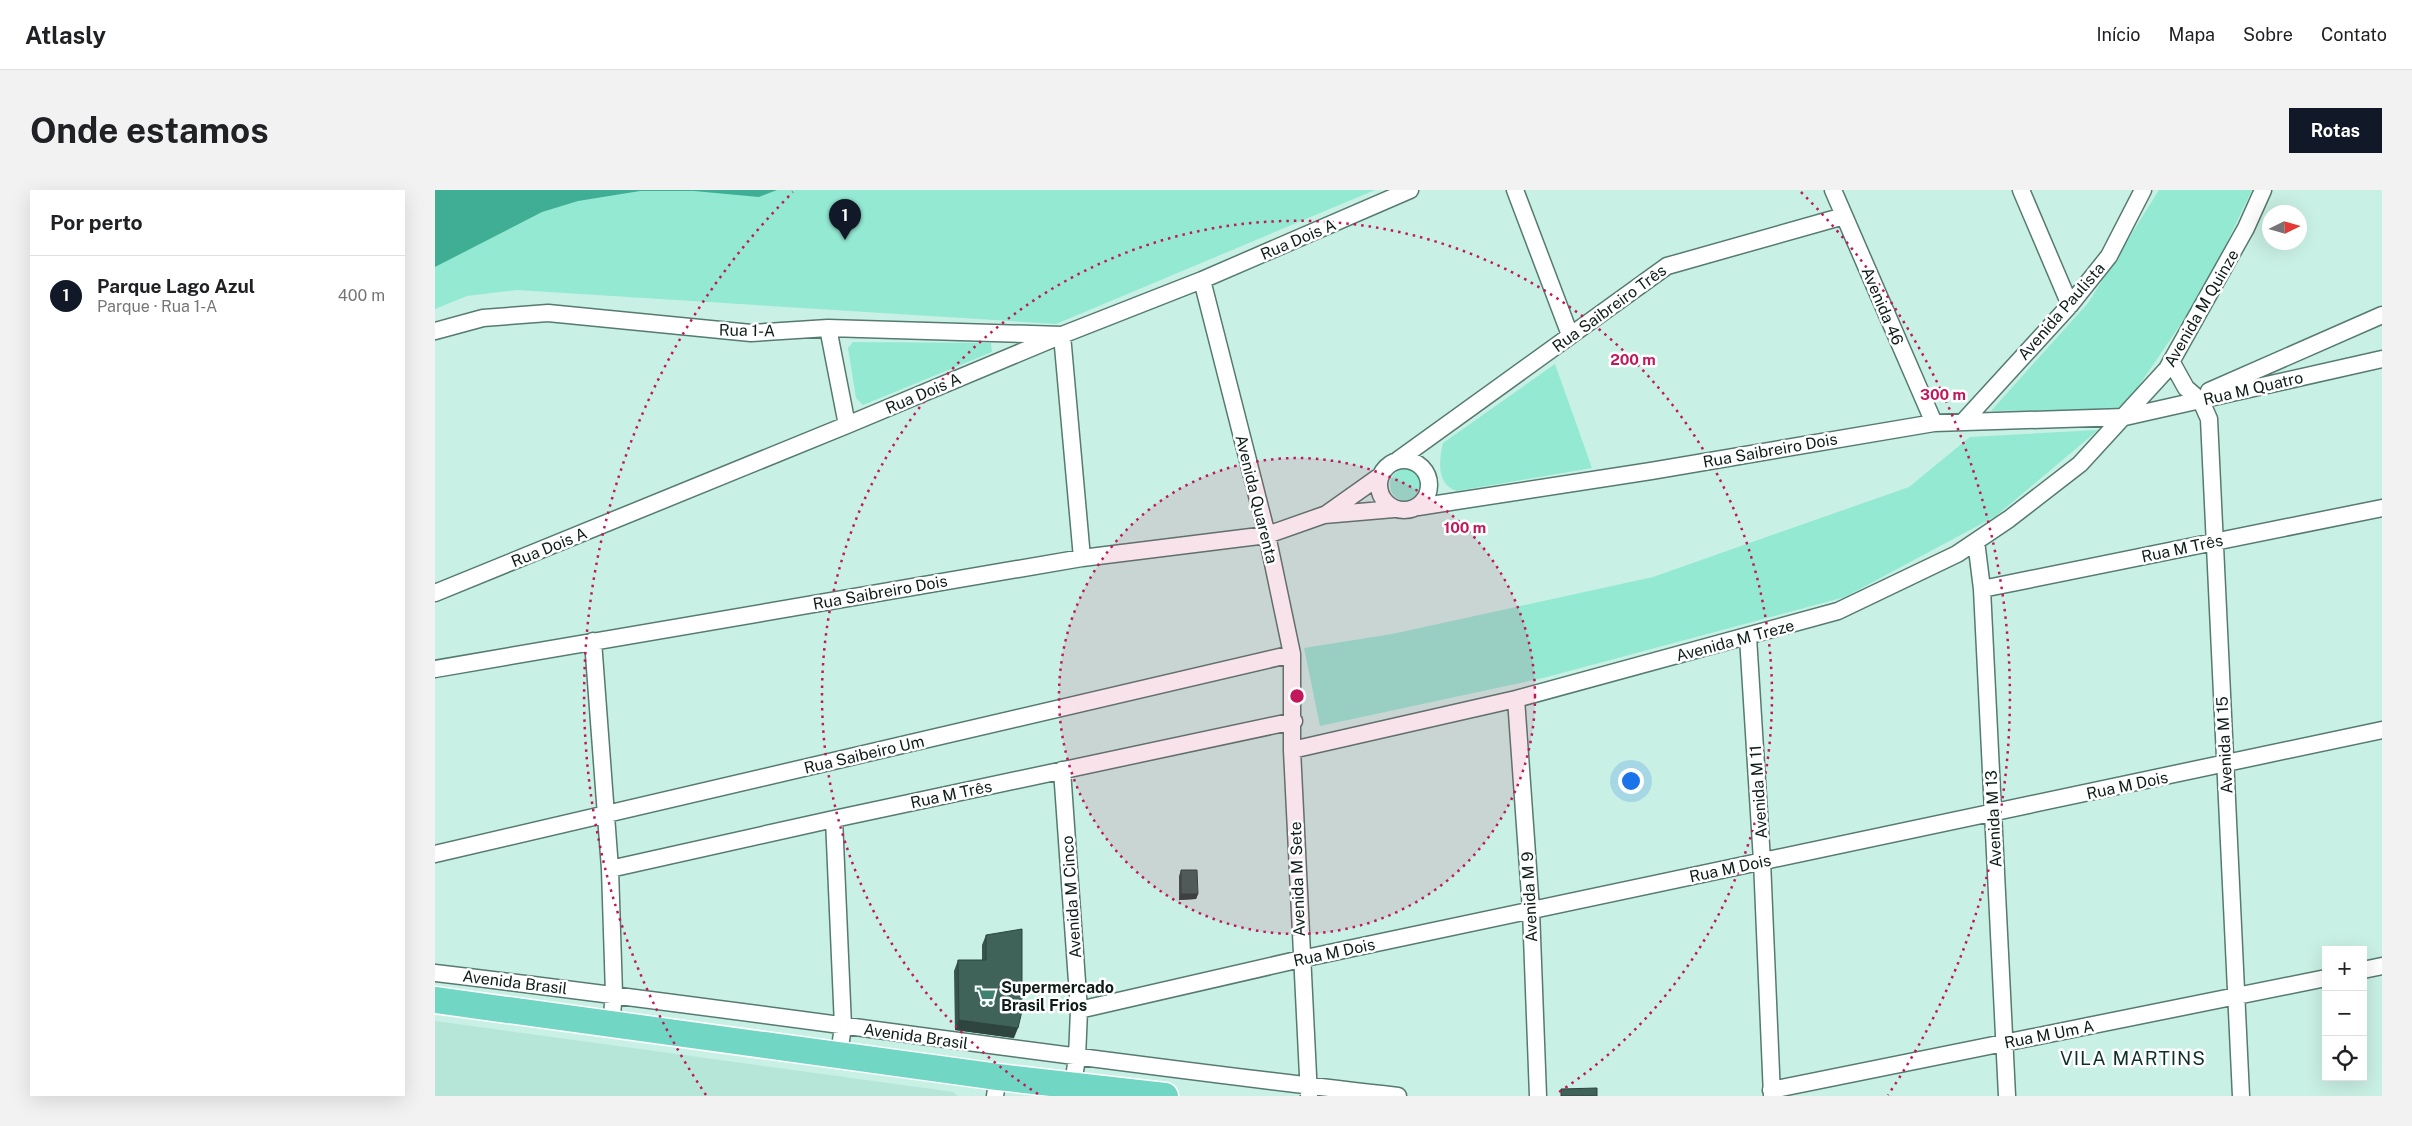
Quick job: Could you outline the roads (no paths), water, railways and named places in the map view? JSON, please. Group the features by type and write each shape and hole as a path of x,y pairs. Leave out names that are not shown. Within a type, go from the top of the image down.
{"main road":[{"name":"Avenida Brasil","path":"435,1000 839,1055 996,1086 1073,1084 1165,1096"}],"street":[{"name":"Rua Dois A","path":"435,593 847,425 1061,335 1202,280 1410,190"},
{"path":"1515,190 1570,335"},
{"name":"Avenida 46","path":"1833,190 1934,423"},
{"path":"2021,190 2070,305"},
{"name":"Avenida Paulista","path":"1964,421 2070,305 2109,256 2143,190"},
{"name":"Avenida M Quinze","path":"2125,417 2171,361 2247,228 2263,190"},
{"name":"Rua Saibreiro Três","path":"1398,460 1673,263 1844,216"},
{"name":"Avenida Quarenta","path":"1202,280 1267,535 1293,654 1293,721"},
{"name":"Rua 1-A","path":"435,331 483,318 548,313 751,333 828,328 1061,335"},
{"path":"2171,361 2186,388 2200,398 2382,314"},
{"path":"828,328 847,425"},
{"path":"1061,335 1082,558"},
{"name":"Rua M Quatro","path":"2125,417 2200,398 2382,359"},
{"name":"Avenida M 15","path":"2200,398 2209,419 2241,1096"},
{"name":"Rua Saibreiro Dois","path":"1418,507 1651,471 1934,423 2125,417"},
{"name":"Avenida M Treze","path":"1292,750 1516,699 1838,611 1912,578 1975,542 2080,464 2125,417"},
{"name":"Rua Saibreiro Três","path":"1416,463 1427,440"},
{"path":"1398,460 1416,463 1423,468 1429,484 1425,500 1418,507 1402,511 1394,509 1383,499 1379,492 1381,476 1391,464 1398,460"},
{"name":"Rua Saibreiro Dois","path":"1324,515 1381,476"},
{"name":"Rua M Três","path":"1982,589 2382,508"},
{"name":"Rua Saibreiro Dois","path":"435,669 593,640 1082,558 1267,535 1324,515 1394,509"},
{"name":"Avenida M 13","path":"1975,542 1982,589 2007,1096"},
{"name":"Avenida M 11","path":"1748,637 1762,861 1772,1093"},
{"path":"593,640 610,869 615,994 611,1024"},
{"name":"Rua Saibeiro Um","path":"435,854 1293,654"},
{"name":"Avenida M 9","path":"1516,699 1531,910 1539,1096"},
{"name":"Rua M Três","path":"610,869 1293,721"},
{"name":"Avenida M Sete","path":"1293,721 1292,750 1301,959 1309,1091"},
{"name":"Rua M Dois","path":"1079,1010 1301,959 2382,730"},
{"name":"Avenida M Cinco","path":"1061,770 1079,1010 1077,1058 1073,1084"},
{"path":"834,819 843,1026 839,1055"},
{"path":"2367,969 2382,966"},
{"name":"Avenida Brasil","path":"435,972 615,994 1309,1091 1398,1096"},
{"name":"Rua M Um A","path":"1772,1093 2004,1043 2322,979"}],"place":[{"name":"Parque Lago Azul","path":"845,240"},
{"name":"Supermercado Brasil Frios","path":"986,996"}],"district":[{"name":"VILA MARTINS","path":"2133,1058"}]}
